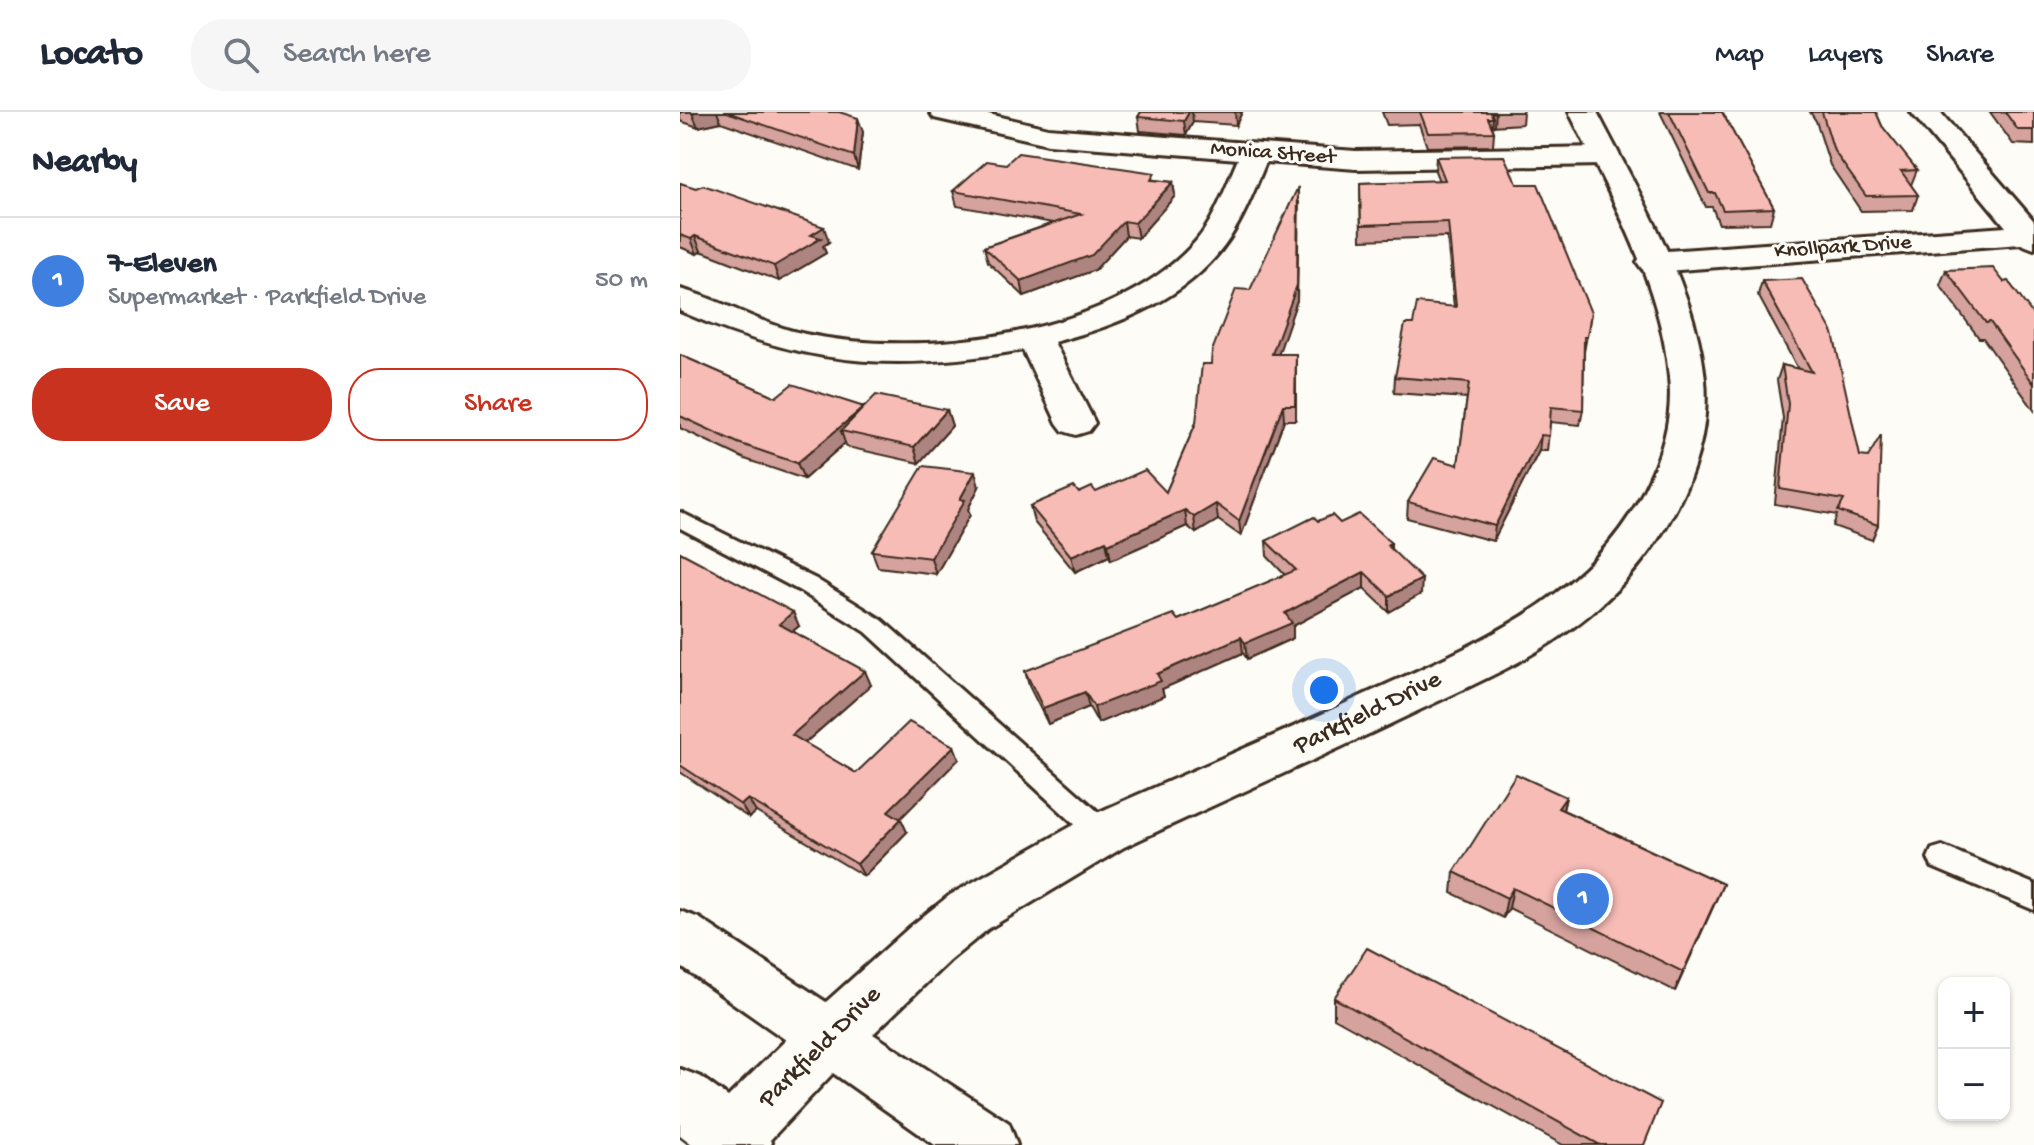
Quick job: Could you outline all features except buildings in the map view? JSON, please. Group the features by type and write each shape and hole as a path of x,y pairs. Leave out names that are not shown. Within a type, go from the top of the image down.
{"street":[{"name":"Monica Street","path":"944,112 1048,136 1256,152 1416,161 1605,156"},
{"name":"Parkfield Drive","path":"733,1142 828,1037 910,962 978,906 1103,833 1283,755 1510,647 1574,604 1621,558 1651,518 1688,418 1690,371 1679,327 1653,262 1583,112"},
{"path":"1925,112 2032,236"},
{"path":"680,299 763,334 822,348 878,354 939,354 1035,339 1151,292 1184,269 1205,250 1223,224 1256,152"},
{"name":"Knollpark Drive","path":"1653,262 2032,236"},
{"path":"1035,339 1076,423"},
{"path":"680,935 987,1145"},
{"path":"680,1098 733,1142"}],"lane":[{"path":"680,519 808,585 874,626 1103,833"},
{"path":"1942,858 2034,897"}],"place":[{"name":"7-Eleven","path":"1583,899"}]}
